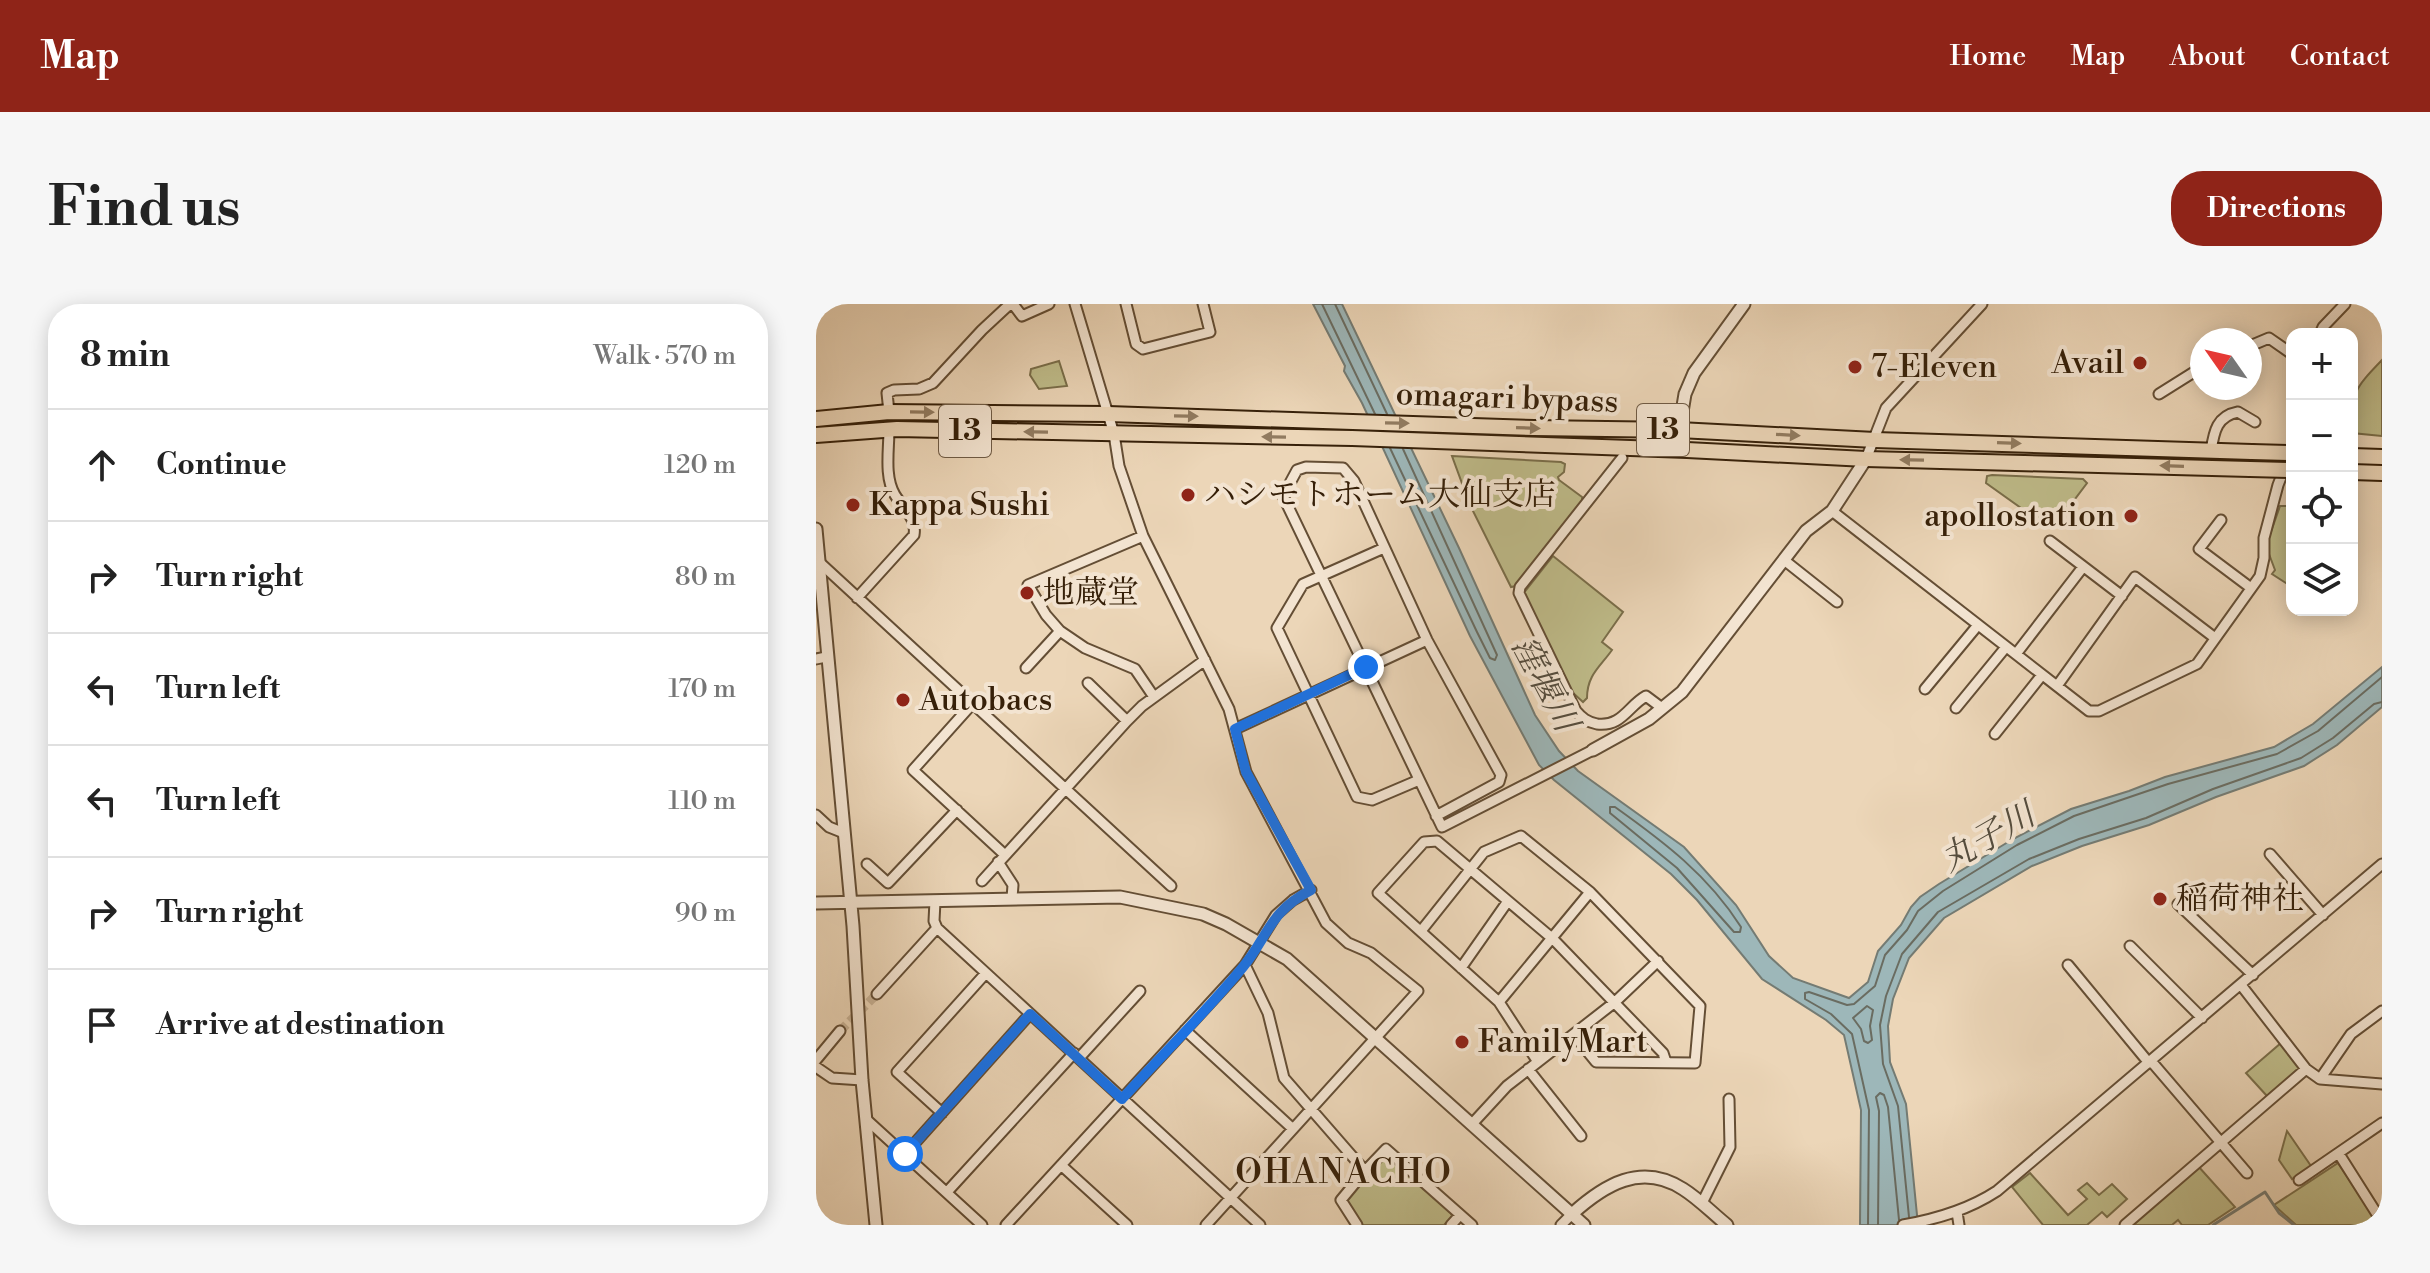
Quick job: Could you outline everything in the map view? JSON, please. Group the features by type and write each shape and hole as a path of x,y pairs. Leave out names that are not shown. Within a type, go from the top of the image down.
{"highway":[{"name":"omagari bypass","path":"816,419 889,412 1108,414 2286,451"},
{"name":"omagari bypass","path":"816,435 889,429 1352,438 1866,459 2286,470"},
{"path":"2358,456 2382,457"},
{"path":"2358,472 2382,473"}],"street":[{"path":"889,412 887,393 919,389 933,383 982,330 1012,304 1022,316 1049,304"},
{"path":"1075,304 1114,434 1119,466 1143,536 1229,709 1246,772 1326,923 1348,943 1371,953 1418,991 1206,1225"},
{"path":"1126,304 1136,344 1143,349 1210,332 1203,304"},
{"path":"1679,430 1685,394 1694,373 1744,304"},
{"path":"1437,841 1442,827 1649,719 1682,692 1806,531 1832,511 1866,459 1886,408 1955,337 1982,304"},
{"path":"2323,328 2345,304"},
{"path":"2262,341 2269,338 2286,350"},
{"path":"2159,394 2190,375"},
{"path":"2211,451 2214,431 2223,418 2238,412 2255,422"},
{"path":"857,598 916,529 891,487 888,473 889,429"},
{"path":"1622,458 1520,587 1519,593 1581,718 1603,725 1615,723 1646,696 1662,708"},
{"path":"1436,816 1499,782 1501,775 1427,640 1354,481 1343,468 1306,467 1297,470 1283,496 1366,667 1436,816 1442,827"},
{"path":"1832,511 2089,711 2099,711 2197,664 2260,576 2264,538 2286,468"},
{"path":"2221,520 2199,549 2251,588"},
{"path":"816,529 821,658 844,833 876,1225"},
{"path":"1143,536 1028,585 1060,631 1085,648 1135,669 1154,697"},
{"path":"2050,541 2122,596"},
{"path":"1384,548 1303,584 1277,628 1357,797 1372,800 1419,780"},
{"path":"817,560 1171,886"},
{"path":"1784,560 1837,602"},
{"path":"2016,654 2083,567"},
{"path":"2057,686 2135,577 2215,638"},
{"path":"1925,689 1978,625"},
{"path":"1026,668 1060,631"},
{"path":"1235,729 1427,640"},
{"path":"1956,708 2006,647"},
{"path":"982,881 1127,721 1205,660"},
{"path":"1995,734 2042,675"},
{"path":"1088,683 1127,721"},
{"path":"973,703 913,770 957,810 1002,858 1013,885 1012,898"},
{"path":"867,864 888,883 957,810"},
{"path":"816,815 829,827 844,833"},
{"path":"1421,931 1484,852 1521,836 1590,892 1700,1006 1695,1063 1596,1062 1574,1035"},
{"path":"1538,1062 1499,1002 1378,893 1424,842 1437,841 1553,939 1663,1053 1666,1062"},
{"path":"2270,854 2323,915"},
{"path":"1903,1225 1957,1212 1997,1191 2382,864"},
{"path":"1006,1225 1245,965 1276,915 1311,890"},
{"path":"1499,1002 1590,892"},
{"path":"816,903 1092,896 1146,900 1203,914 1287,959 1584,1225"},
{"path":"935,901 934,921 937,928 1260,1225"},
{"path":"1461,968 1508,901"},
{"path":"2178,904 2253,975"},
{"path":"877,994 937,928"},
{"path":"2130,946 2202,1018"},
{"path":"1472,1124 1507,1086 1615,1002 1658,961"},
{"path":"1245,965 1268,1013 1284,1078 1365,1171"},
{"path":"2068,965 2247,1173"},
{"path":"942,1113 897,1072 986,973"},
{"path":"2241,985 2306,1069 2320,1079 2382,1084"},
{"path":"947,1192 1140,991"},
{"path":"2320,1079 2351,1034 2382,1011"},
{"path":"905,1154 1030,1014"},
{"path":"1185,1030 1293,1129"},
{"path":"816,1060 840,1031"},
{"path":"816,1067 832,1078 862,1080"},
{"path":"1528,1069 1581,1136"},
{"path":"2125,1225 2306,1069"},
{"path":"1702,1203 1730,1147 1729,1099"},
{"path":"867,1120 982,1225"},
{"path":"2299,1180 2382,1123"},
{"path":"1357,1225 1341,1200 1386,1149 1472,1225"},
{"path":"2339,1154 2382,1222"},
{"path":"1061,1165 1127,1225"},
{"path":"1561,1225 1606,1186 1634,1176 1650,1176 1683,1188 1727,1225"},
{"path":"1957,1212 1959,1225"},
{"path":"1451,1225 1460,1215"}],"shaded area":[{"path":"2382,360 2382,436 2358,434 2358,388"},
{"path":"1059,361 1067,386 1039,389 1030,375 1031,369"},
{"path":"1452,456 1561,462 1565,464 1559,480 1582,497 1582,503 1516,586 1511,587 1470,505"},
{"path":"1987,476 2083,479 2087,483 2054,527 2049,528 1986,483"},
{"path":"2280,506 2286,506 2286,583 2272,574 2275,570 2266,546"},
{"path":"1553,556 1623,612 1602,642 1612,650 1592,677 1587,698 1583,702 1572,692 1523,594"},
{"path":"2281,1043 2299,1064 2299,1069 2267,1096 2246,1073"},
{"path":"2287,1131 2311,1166 2292,1179 2279,1160"},
{"path":"1390,1158 1451,1212 1452,1217 1444,1225 1361,1225 1348,1205 1348,1197 1384,1159"},
{"path":"2338,1163 2379,1225 2296,1225 2274,1205"},
{"path":"2198,1166 2235,1207 2208,1225 2182,1225 2178,1220 2172,1225 2133,1225"},
{"path":"2030,1173 2068,1215 2087,1199 2078,1190 2087,1183 2099,1195 2112,1184 2127,1199 2107,1217 2102,1212 2087,1225 2043,1225 2012,1187"}],"water":[{"path":"1313,304 1342,304 1535,715 1559,751 1578,771 1684,847 1736,905 1769,956 1793,978 1849,998 1868,982 1878,951 1920,897 2013,839 2071,809 2165,777 2274,747 2313,724 2382,667 2382,707 2337,745 2304,766 2032,866 1944,918 1909,958 1893,999 1888,1026 1890,1062 1906,1104 1918,1225 1860,1225 1861,1110 1844,1035 1762,979 1697,900 1671,874 1539,765 1470,636 1362,403 1344,371 1345,366"}],"waterway":[{"path":"2213,1225 2265,1192 2279,1213 2294,1225"}],"tunnel":[{"path":"840,1031 877,994"}],"place":[{"name":"Avail","path":"2140,363"},
{"name":"7-Eleven","path":"1855,367"},
{"name":"ハシモトホーム大仙支店","path":"1188,495"},
{"name":"Kappa Sushi","path":"853,505"},
{"name":"apollostation","path":"2131,516"},
{"name":"地蔵堂","path":"1027,593"},
{"name":"Autobacs","path":"903,700"},
{"name":"稲荷神社","path":"2160,899"},
{"name":"FamilyMart","path":"1462,1042"}],"district":[{"name":"OHANACHO","path":"1344,1173"}],"route":[{"path":"905,1154 1030,1014 1122,1099 1245,965 1276,915 1311,890 1246,772 1235,729 1366,667"}],"water label":[{"name":"窪堰川","path":"1544,684"},
{"name":"丸子川","path":"1988,838"}]}
